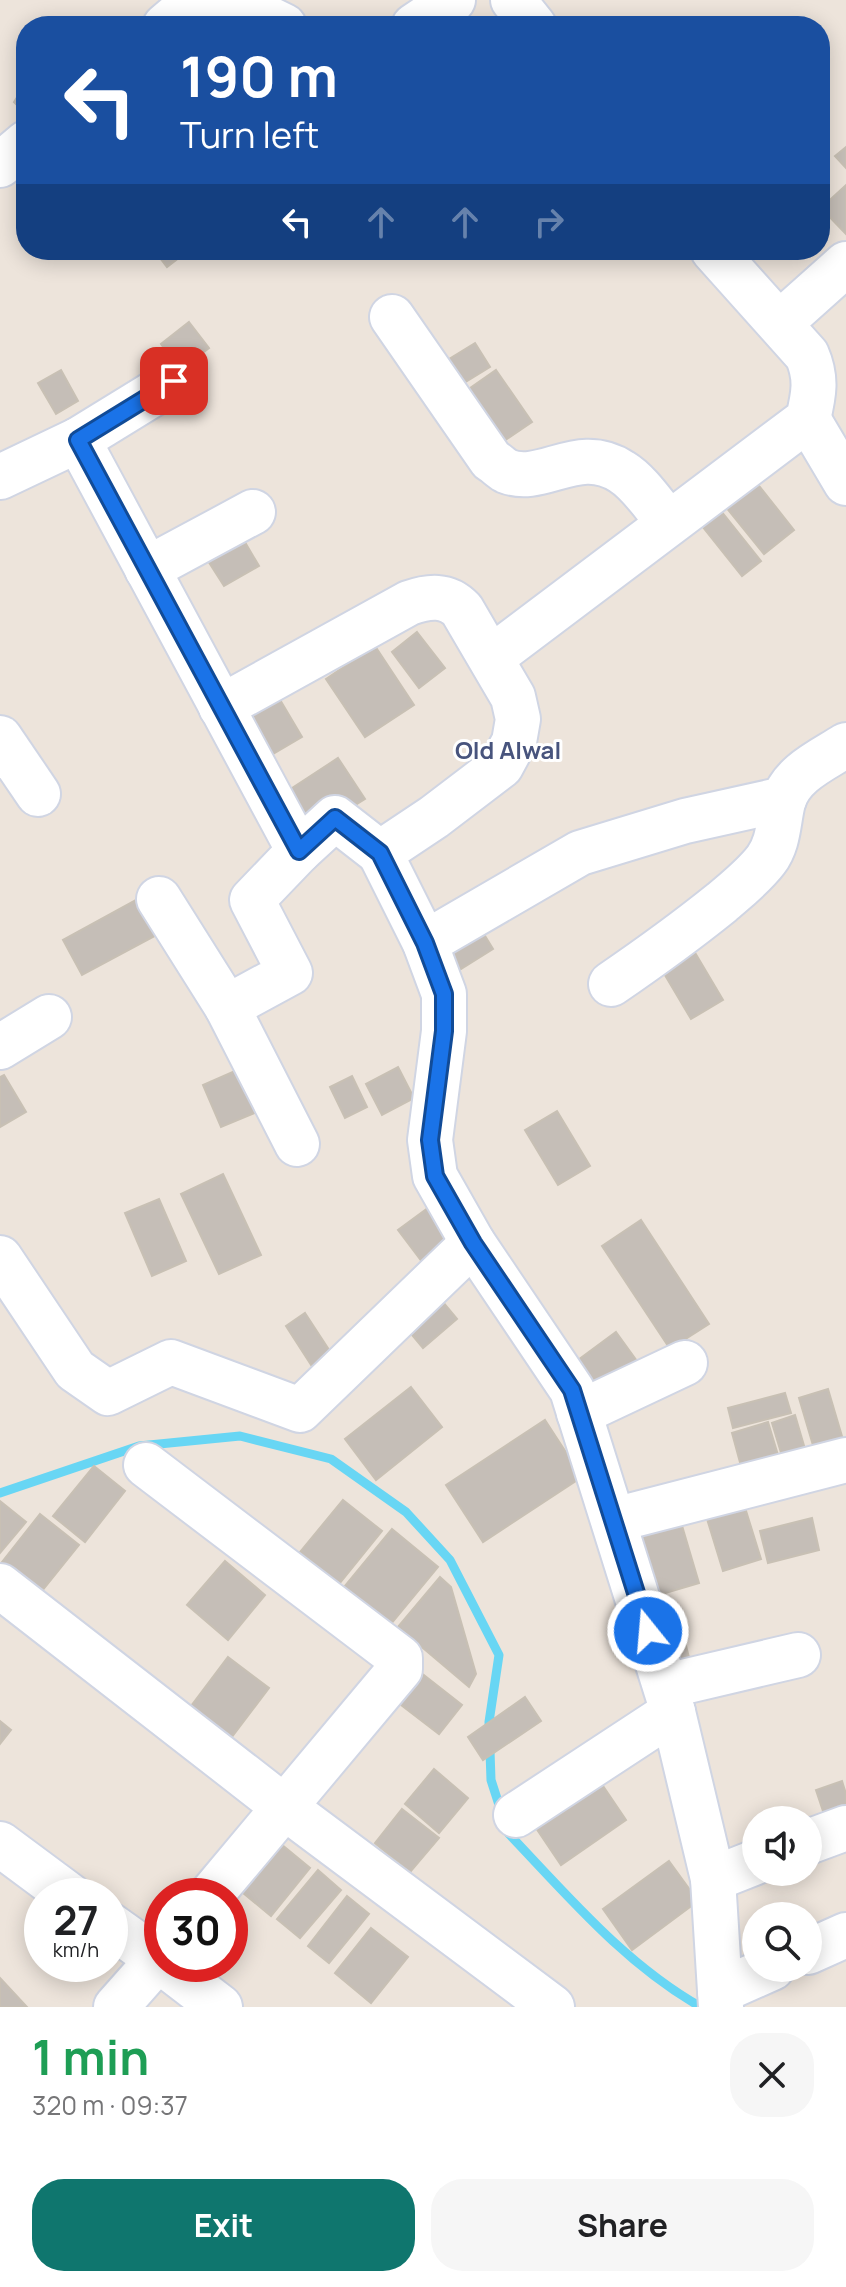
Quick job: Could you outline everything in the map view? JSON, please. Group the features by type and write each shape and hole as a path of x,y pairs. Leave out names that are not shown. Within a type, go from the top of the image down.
{"street":[{"path":"177,16 204,0"},
{"path":"218,0 263,16"},
{"path":"429,16 453,0"},
{"path":"513,0 526,16"},
{"path":"0,165 16,151"},
{"path":"492,657 808,419 815,372 807,355 722,260"},
{"path":"780,323 846,264"},
{"path":"392,317 491,460 507,471 525,474 589,460 604,463 624,473 669,523"},
{"path":"0,477 78,440 174,381"},
{"path":"808,419 846,483"},
{"path":"78,440 299,851"},
{"path":"147,569 253,512"},
{"path":"221,707 409,603 425,597 453,601 492,657 513,697 518,719 514,742 501,766 380,853"},
{"path":"0,738 38,794"},
{"path":"611,984 679,937 742,885 767,859 776,841 784,799 801,773 846,745"},
{"path":"425,943 580,853 685,821 784,799"},
{"path":"227,1007 290,973 252,900 335,818 380,853 425,943 444,994 444,1031 430,1140 435,1176 473,1243 572,1390 669,1699 713,1879 721,1999 749,1982"},
{"path":"159,899 227,1007 297,1144"},
{"path":"0,1047 49,1017"},
{"path":"0,1258 75,1370 108,1393 171,1362 300,1410 473,1243"},
{"path":"579,1413 685,1363"},
{"path":"614,1520 846,1460"},
{"path":"146,1465 400,1658 400,1669 225,1878"},
{"path":"0,1586 283,1806 552,2007"},
{"path":"516,1815 669,1699 798,1655"},
{"path":"822,1837 846,1828"},
{"path":"2,1851 43,1878"},
{"path":"713,1879 742,1868"},
{"path":"822,1946 846,1935"},
{"path":"116,2007 144,1978"},
{"path":"189,1982 220,2007"}],"building":[{"path":"846,147 846,168 835,156"},
{"path":"846,185 846,234 830,217 830,200"},
{"path":"162,260 176,260 167,267"},
{"path":"189,322 209,348 180,370 161,344"},
{"path":"475,343 490,367 451,391 436,367"},
{"path":"61,370 78,401 56,414 38,383"},
{"path":"496,370 532,422 498,445 463,393"},
{"path":"752,477 794,530 764,554 721,501"},
{"path":"717,506 761,561 742,576 698,521"},
{"path":"239,532 259,566 224,586 203,553"},
{"path":"417,632 445,668 419,688 392,652"},
{"path":"375,646 414,705 365,737 326,679"},
{"path":"276,693 302,737 268,757 241,712"},
{"path":"338,758 365,799 312,832 286,792"},
{"path":"143,896 162,932 82,975 63,940"},
{"path":"474,918 493,949 456,972 437,941"},
{"path":"694,951 723,1000 691,1019 662,970"},
{"path":"253,1063 271,1106 221,1127 203,1085"},
{"path":"398,1067 414,1098 382,1115 366,1084"},
{"path":"4,1075 26,1112 0,1127 0,1077"},
{"path":"352,1076 367,1107 345,1118 330,1087"},
{"path":"557,1111 590,1166 558,1185 525,1130"},
{"path":"223,1174 261,1255 219,1274 181,1194"},
{"path":"159,1199 186,1261 152,1276 125,1213"},
{"path":"428,1208 459,1248 429,1271 398,1230"},
{"path":"641,1220 709,1324 670,1349 602,1246"},
{"path":"432,1289 457,1319 423,1348 398,1318"},
{"path":"305,1313 333,1356 313,1368 286,1326"},
{"path":"616,1332 642,1368 600,1399 574,1363"},
{"path":"411,1387 442,1427 376,1480 345,1439"},
{"path":"828,1389 844,1443 815,1452 799,1398"},
{"path":"785,1393 791,1413 733,1428 728,1408"},
{"path":"795,1415 805,1449 782,1456 772,1423"},
{"path":"545,1420 582,1477 483,1542 446,1485"},
{"path":"768,1422 778,1455 741,1466 732,1433"},
{"path":"94,1466 125,1491 85,1542 53,1516"},
{"path":"742,1498 761,1559 723,1571 704,1509"},
{"path":"343,1500 382,1531 339,1584 300,1552"},
{"path":"0,1501 26,1522 0,1553"},
{"path":"40,1514 79,1545 41,1592 2,1562"},
{"path":"812,1518 819,1550 768,1563 760,1531"},
{"path":"680,1519 699,1583 645,1599 626,1535"},
{"path":"392,1529 438,1567 390,1625 344,1587"},
{"path":"225,1561 265,1595 228,1640 187,1605"},
{"path":"440,1577 451,1587 476,1674 469,1687 398,1627"},
{"path":"684,1638 693,1673 660,1645"},
{"path":"228,1657 269,1688 228,1742 188,1710"},
{"path":"420,1672 462,1705 439,1734 396,1701"},
{"path":"525,1697 541,1721 483,1760 468,1737"},
{"path":"0,1721 11,1730 0,1744"},
{"path":"434,1769 468,1798 439,1833 405,1804"},
{"path":"599,1780 626,1820 561,1865 534,1825"},
{"path":"842,1781 846,1794 846,1820 828,1826 816,1790"},
{"path":"402,1809 439,1838 410,1872 375,1843"},
{"path":"281,1844 310,1868 271,1916 248,1897 248,1885"},
{"path":"669,1861 698,1901 632,1950 603,1909"},
{"path":"318,1870 341,1890 300,1938 277,1919"},
{"path":"347,1896 369,1914 329,1963 308,1946"},
{"path":"371,1928 408,1957 371,2003 335,1973"},
{"path":"0,1978 27,2007 0,2007"}],"waterway":[{"path":"0,1493 139,1446 240,1436 331,1459 406,1512 450,1560 499,1655 489,1722 491,1780 501,1811"},
{"path":"506,1825 508,1833 598,1928 647,1971 701,2007"}],"district":[{"name":"Old Alwal","path":"508,751"}],"route":[{"path":"174,381 78,440 299,851 335,818 380,853 425,943 444,994 444,1031 430,1140 435,1176 473,1243 572,1390 648,1631"}]}
